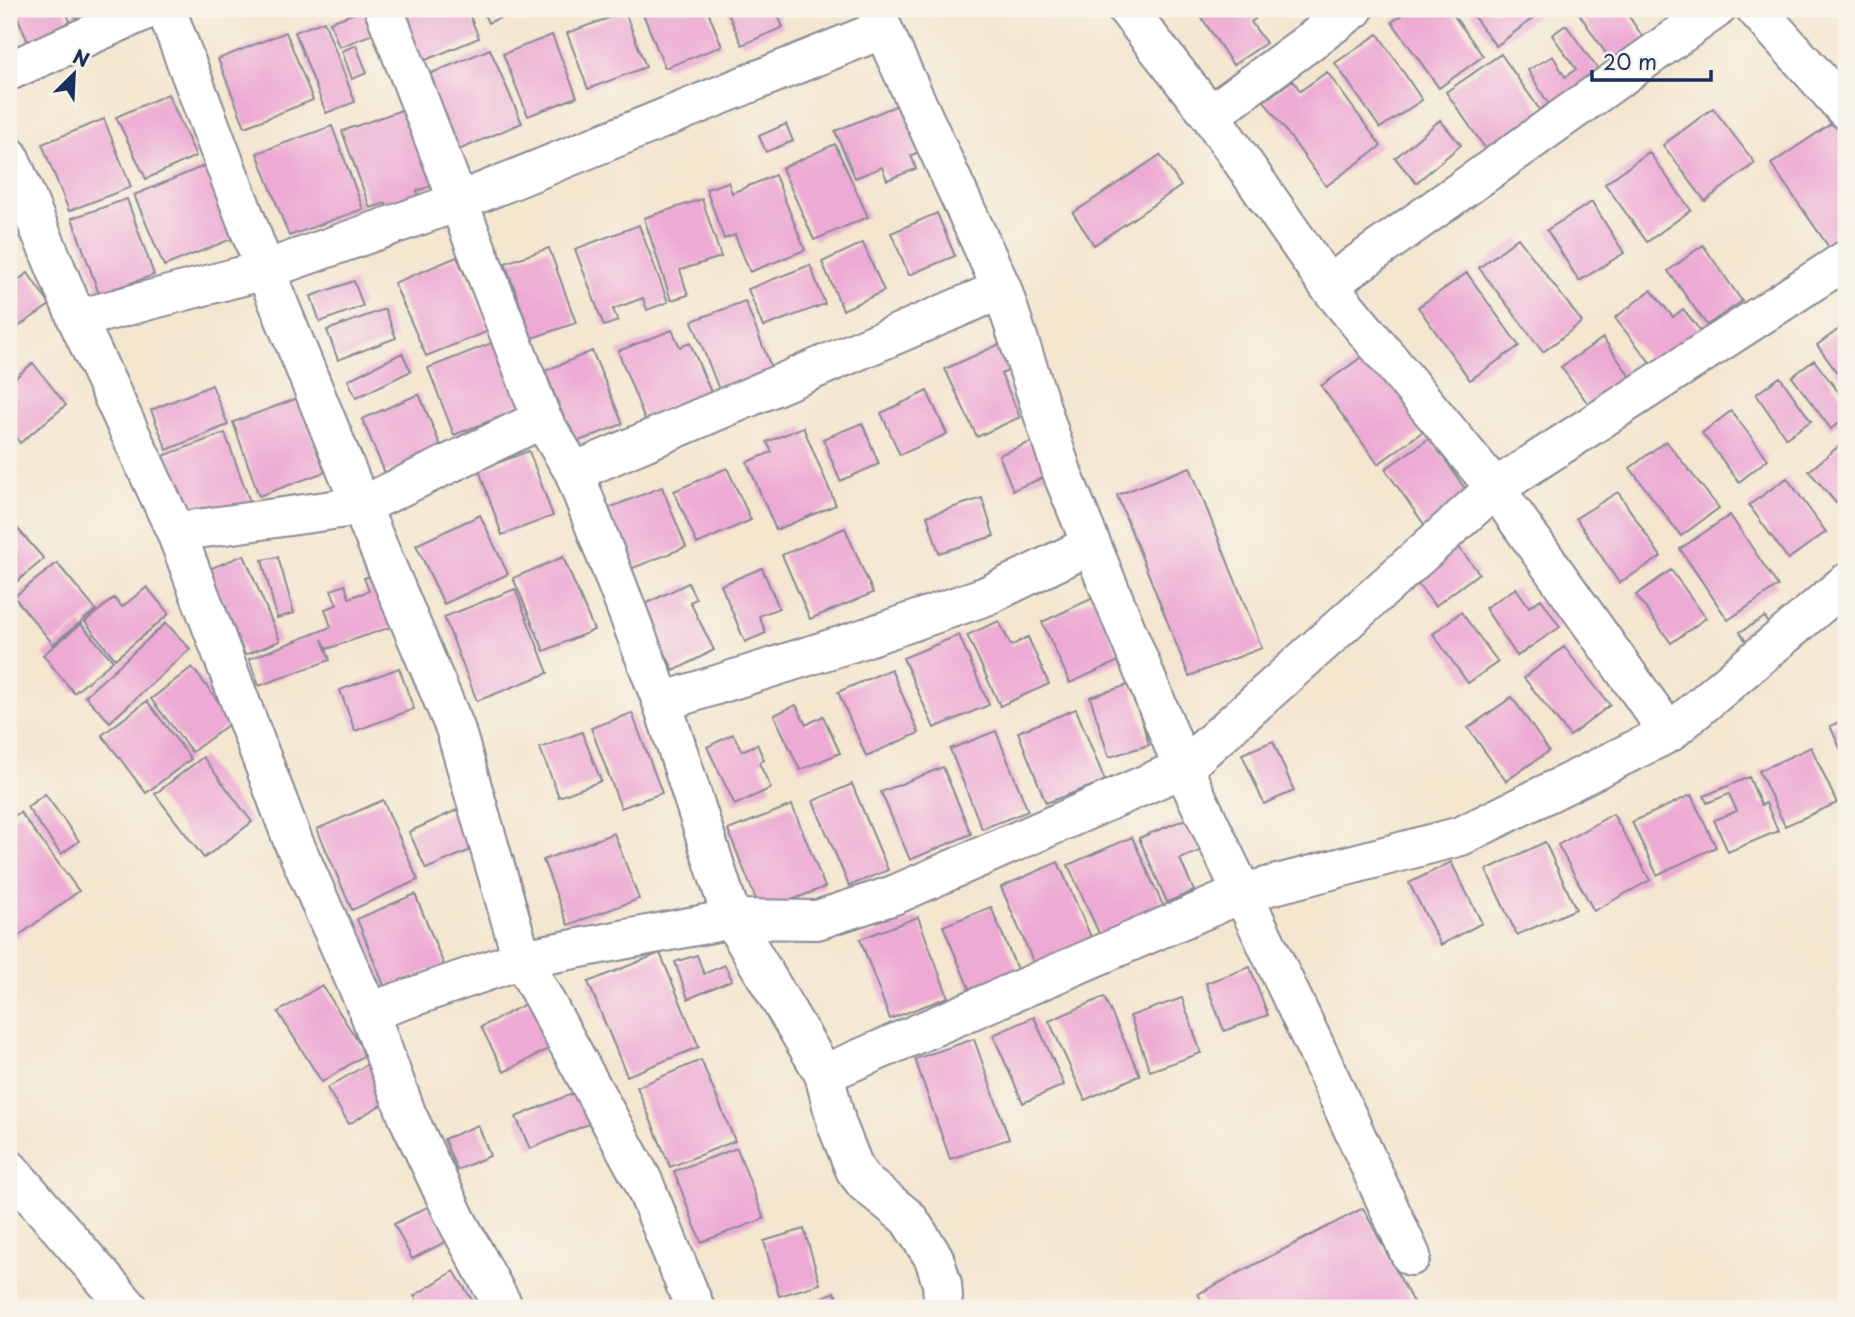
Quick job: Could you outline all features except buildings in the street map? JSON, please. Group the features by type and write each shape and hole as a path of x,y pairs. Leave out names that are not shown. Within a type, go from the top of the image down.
{"street":[{"path":"9,71 149,9"},
{"path":"166,9 265,270 455,728 522,959 643,1181 695,1308"},
{"path":"384,9 542,419 574,472 662,702 732,919 824,1074 837,1125 855,1170 865,1183 908,1218 934,1258 942,1284 941,1308"},
{"path":"1127,9 1210,115 1328,285 1495,488 1669,733"},
{"path":"1210,115 1354,9"},
{"path":"1328,285 1716,9"},
{"path":"1756,9 1846,110"},
{"path":"76,319 265,270 458,202 879,19 1002,289 1064,478 1183,768 1411,1256"},
{"path":"9,156 76,319 176,532 293,841 369,1012 407,1115 457,1221 504,1308"},
{"path":"369,1012 522,959 732,919 817,920 894,895 1183,768 1495,488 1846,260"},
{"path":"574,472 1002,289"},
{"path":"176,532 361,506 542,419"},
{"path":"662,702 853,642 986,596 1091,545"},
{"path":"824,1074 1243,893 1461,836 1669,733 1846,583"},
{"path":"9,1169 130,1308"}]}
